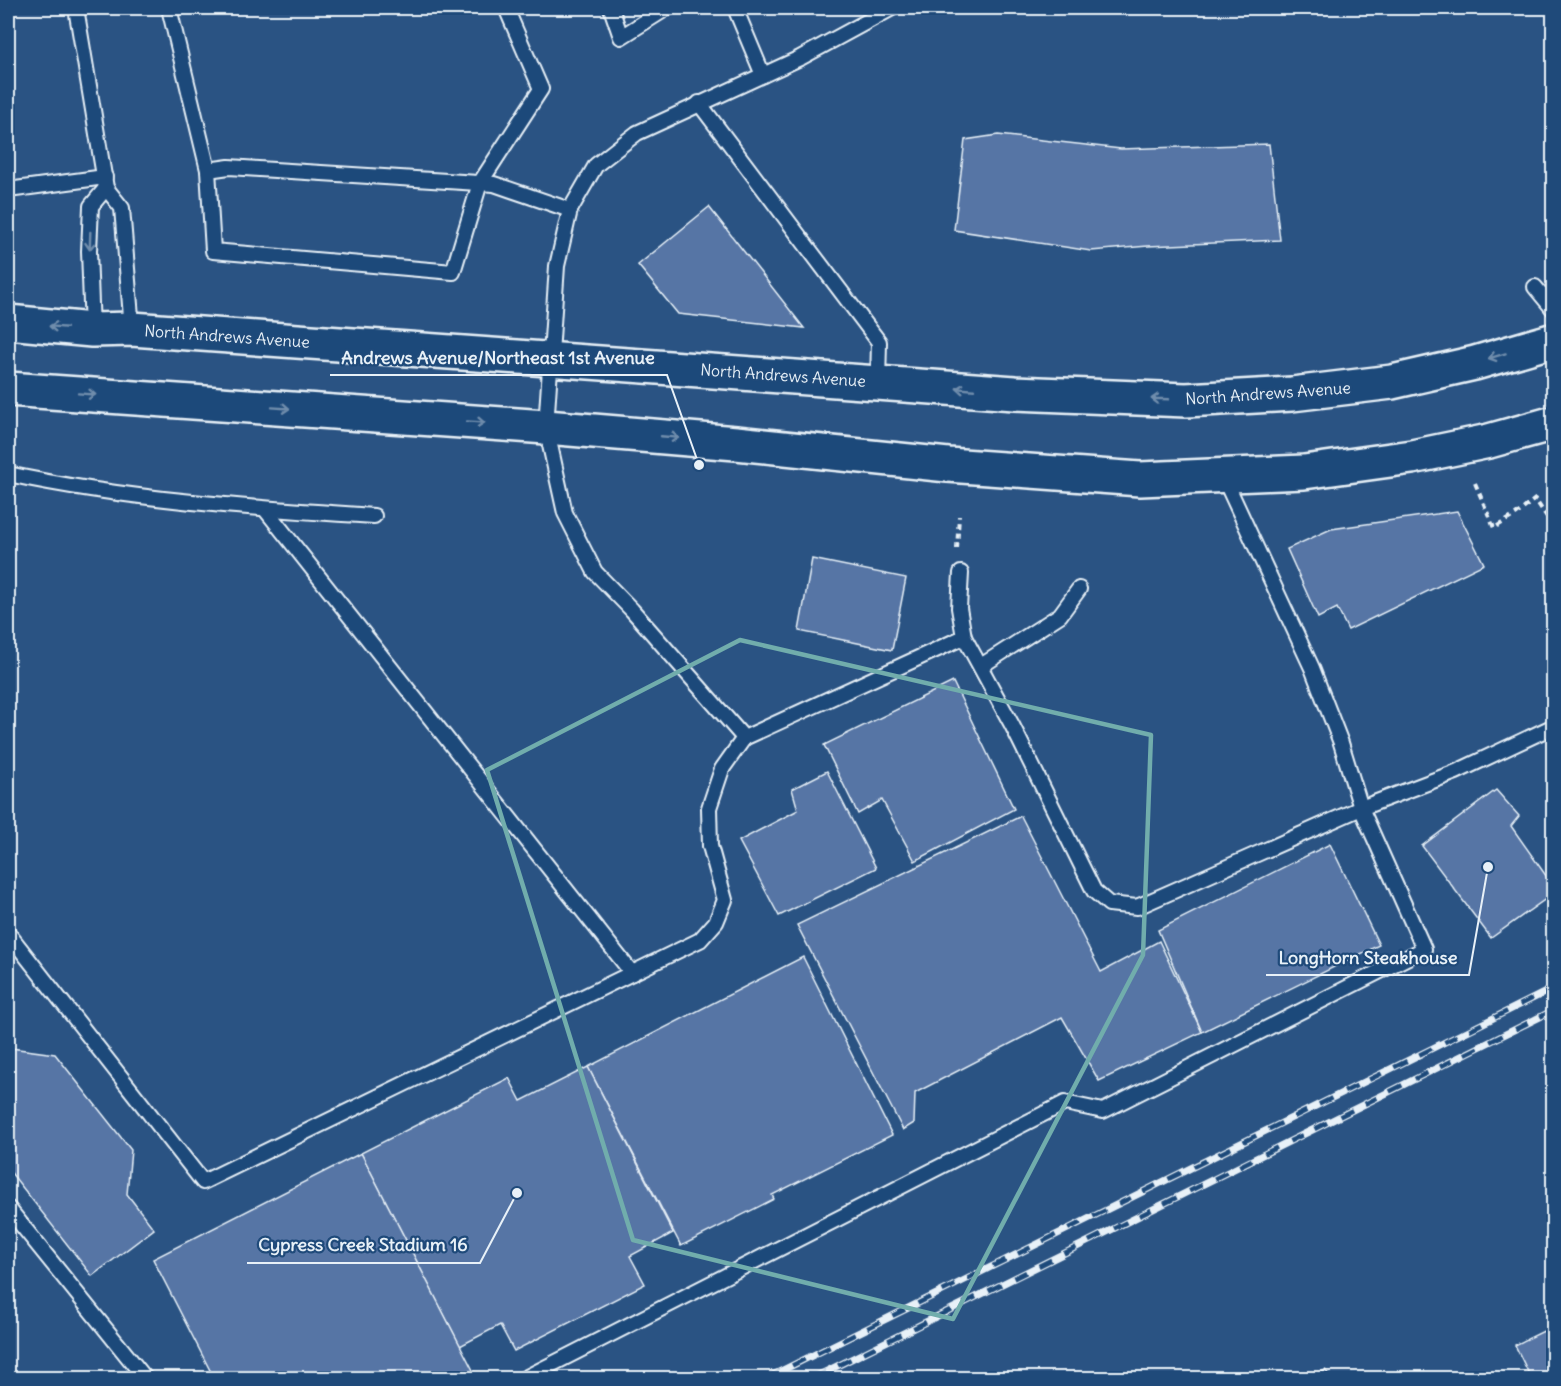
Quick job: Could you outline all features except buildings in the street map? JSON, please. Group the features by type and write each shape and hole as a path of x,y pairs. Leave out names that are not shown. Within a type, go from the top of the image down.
{"main road":[{"name":"North Andrews Avenue","path":"8,322 92,330 132,329 1015,393 1186,400 1292,394 1392,382 1475,363 1554,340"},
{"path":"8,389 736,442 948,465 1129,479 1304,472 1412,457 1490,441 1554,423"}],"lane":[{"path":"76,8 106,183 122,208 132,329"},
{"path":"170,8 208,170 213,251 453,272 480,183 541,89 506,8"},
{"path":"611,8 621,37 667,8"},
{"path":"735,8 763,75"},
{"path":"744,738 632,609 595,572 565,513 546,427 557,266 570,210 596,165 638,133 801,58 892,8"},
{"path":"699,103 879,342 878,382"},
{"path":"208,170 229,167 494,184 570,210"},
{"path":"8,190 106,183"},
{"path":"92,330 89,251 91,206 106,183"},
{"path":"1535,287 1554,310"},
{"path":"8,474 43,482 176,502 374,516"},
{"path":"525,1378 1065,1103 1103,1111 1424,949 1361,808 1341,743 1312,668 1223,476"},
{"path":"265,509 632,973"},
{"path":"961,573 959,608 964,637 981,666 1094,891 1109,904 1137,907 1361,808 1456,772 1554,726"},
{"path":"981,666 1060,615 1079,589"},
{"path":"8,933 203,1182 700,940 716,922 725,900 710,846 709,808 722,769 744,738 964,637"},
{"path":"8,1208 145,1378"}],"path":[{"path":"1475,483 1494,528 1517,514 1535,498 1546,517"},
{"path":"957,549 959,516"}],"highlighted area":[{"path":"740,640 1151,735 1143,955 953,1319 633,1240 487,770"}],"railway":[{"path":"767,1378 1554,988"},
{"path":"813,1378 1554,1010"}],"place":[{"name":"Andrews Avenue/Northeast 1st Avenue","path":"699,465"},
{"name":"LongHorn Steakhouse","path":"1488,867"},
{"name":"Cypress Creek Stadium 16","path":"517,1193"}]}
